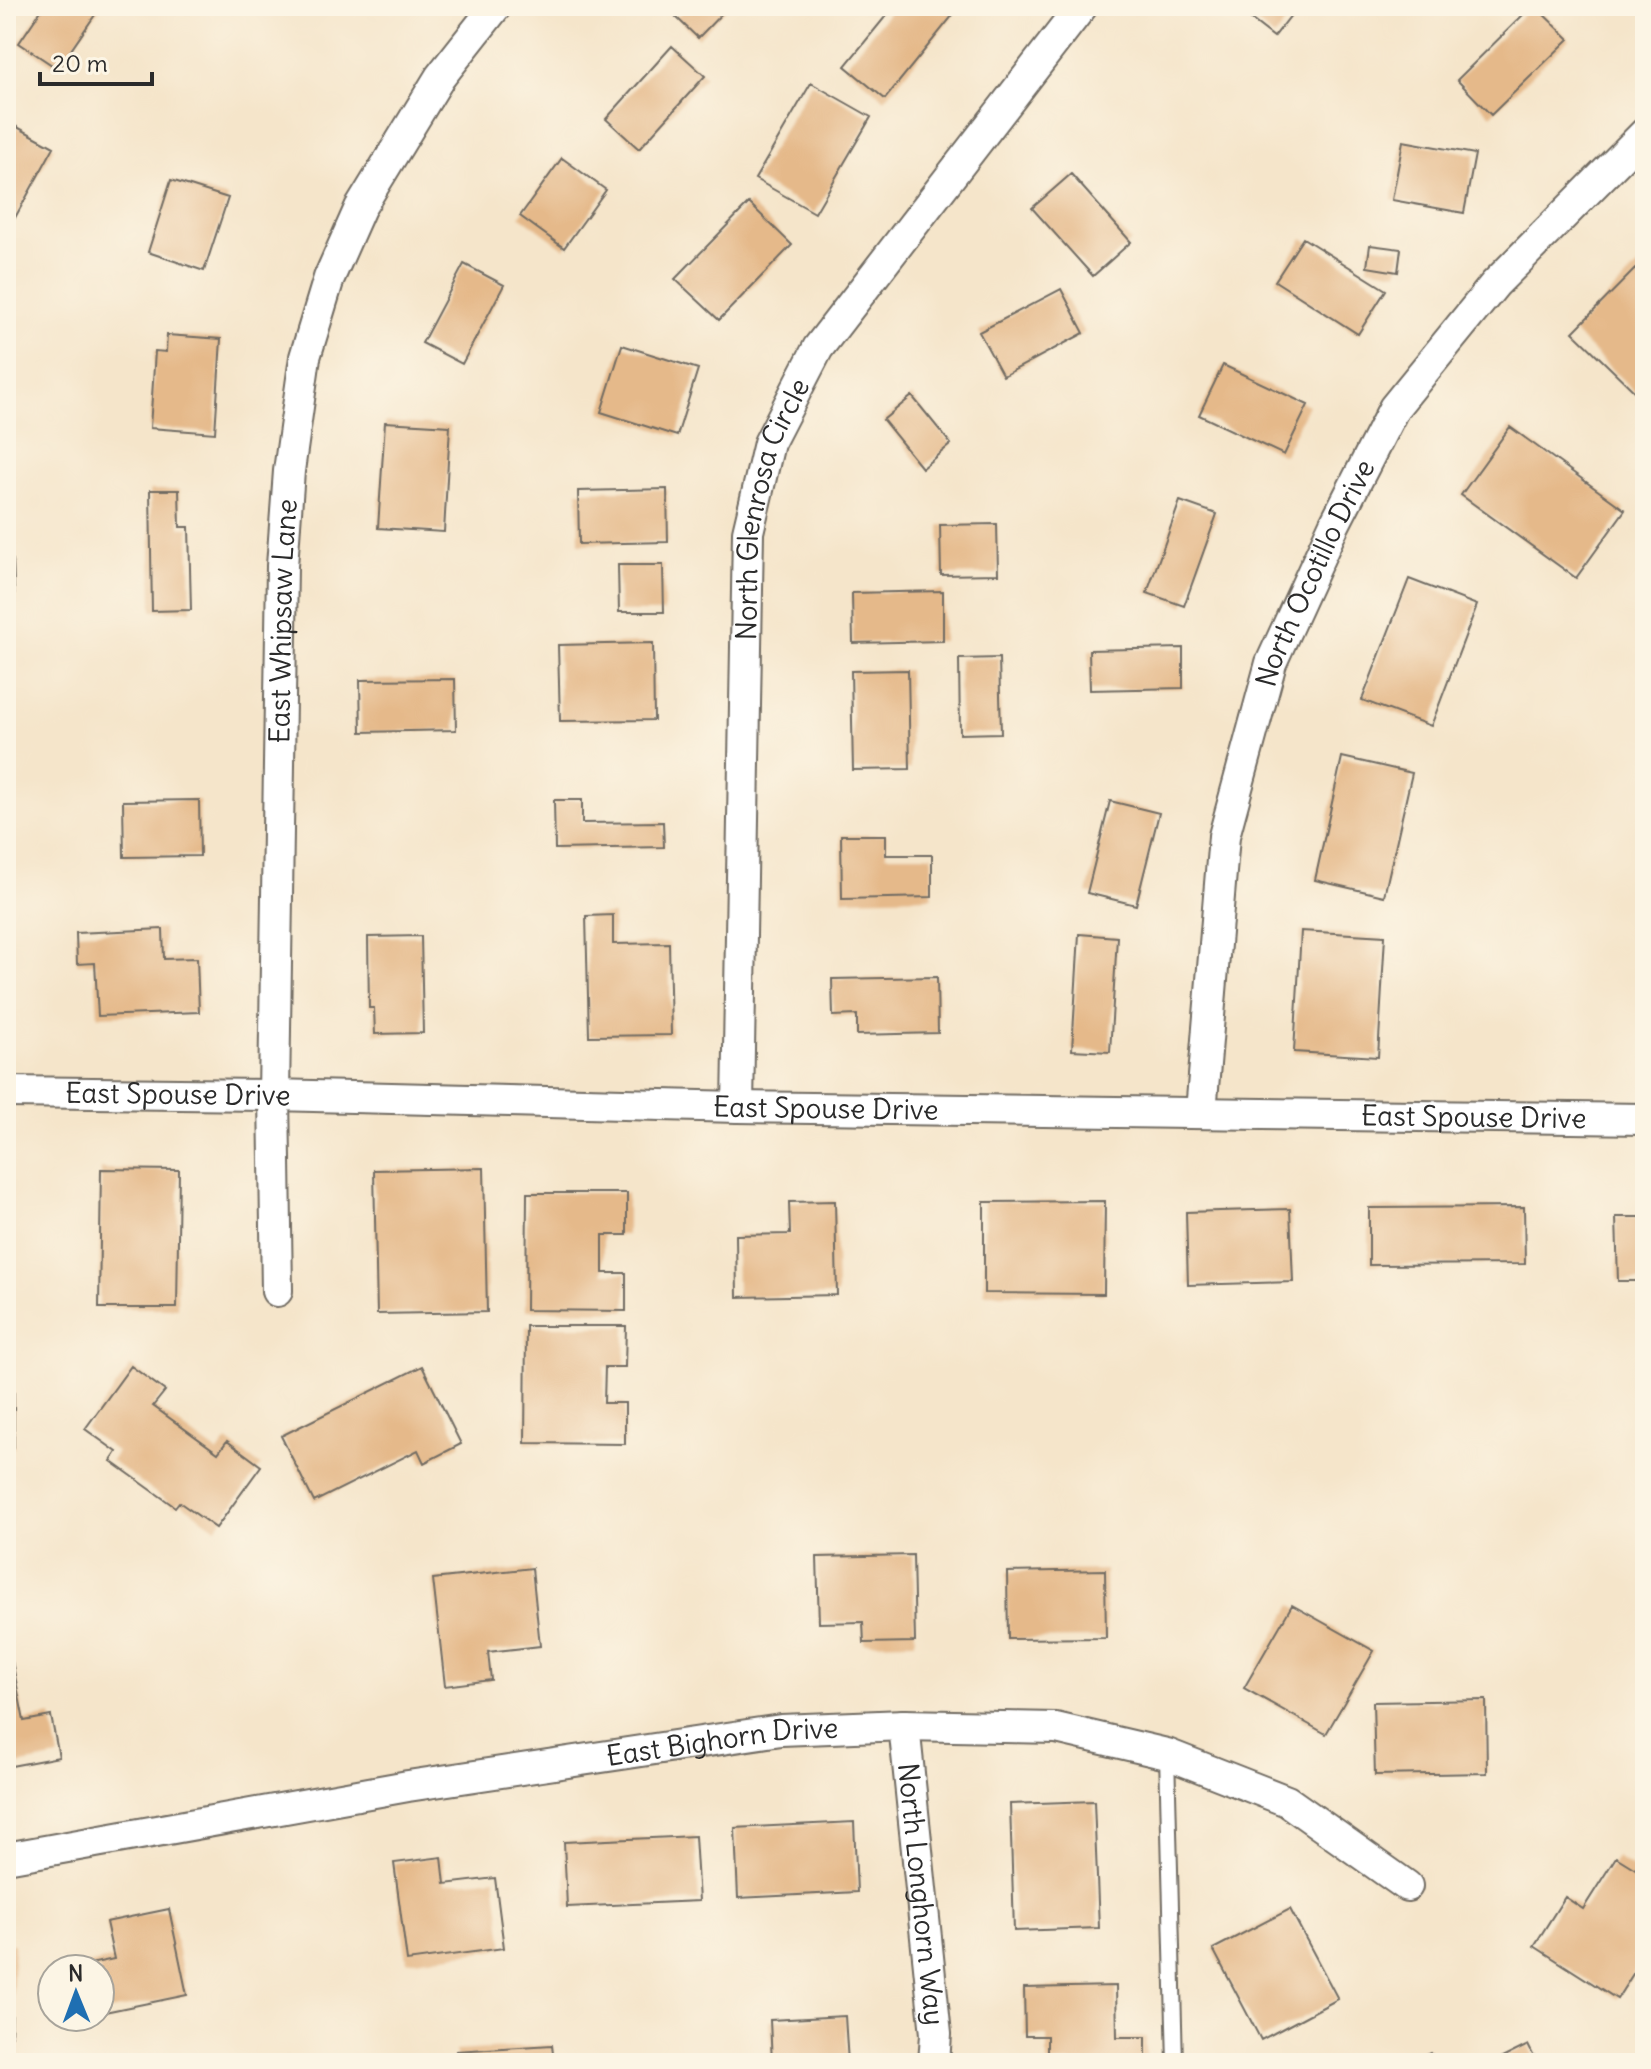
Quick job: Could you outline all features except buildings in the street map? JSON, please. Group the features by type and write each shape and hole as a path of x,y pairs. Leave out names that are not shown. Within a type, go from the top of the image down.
{"street":[{"name":"East Whipsaw Lane","path":"277,1291 274,1095 282,566 289,471 305,357 329,278 360,208 440,77 496,6"},
{"name":"North Glenrosa Circle","path":"738,1107 748,532 769,443 818,348 1082,6"},
{"name":"North Ocotillo Drive","path":"1201,1112 1224,836 1271,663 1334,525 1394,408 1495,284 1645,133"},
{"name":"East Spouse Drive","path":"6,1092 274,1095 738,1107 1645,1119"},
{"name":"East Bighorn Drive","path":"6,1858 408,1786 781,1730 904,1725 1056,1728 1167,1754 1287,1801 1407,1886"},
{"name":"North Longhorn Way","path":"904,1725 936,2034 934,2063"}],"lane":[{"path":"1167,1754 1175,2063"}]}
